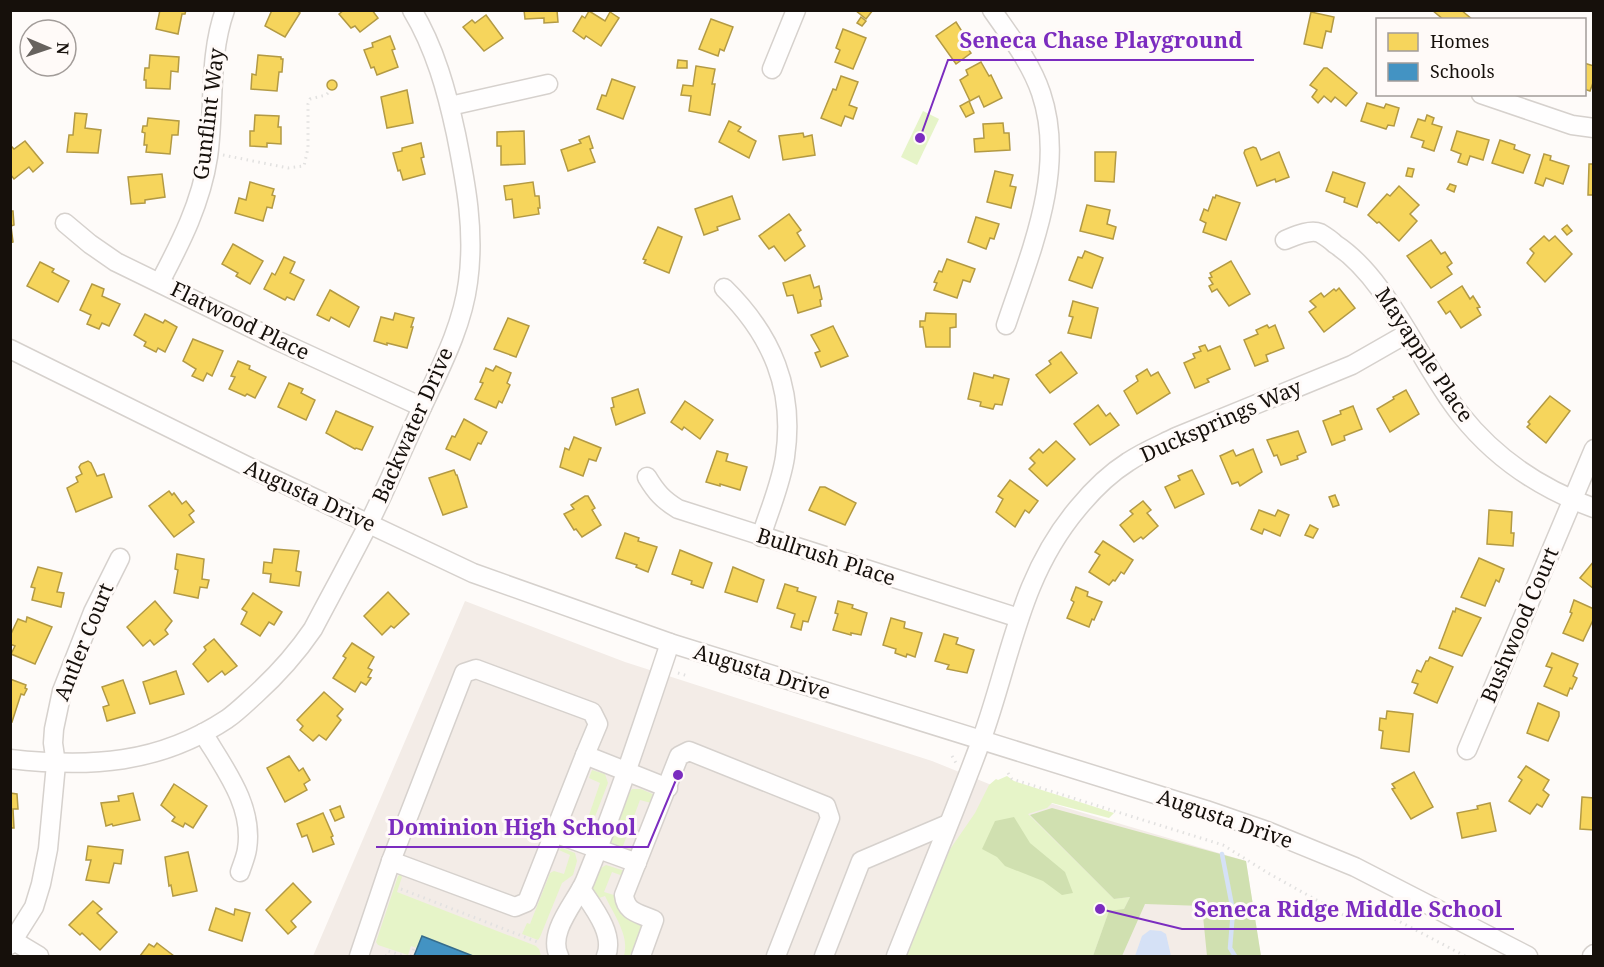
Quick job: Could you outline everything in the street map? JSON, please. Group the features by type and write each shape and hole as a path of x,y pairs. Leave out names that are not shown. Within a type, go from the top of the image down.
{"street":[{"name":"Gunflint Way","path":"160,282 191,219 208,153 214,61 225,10"},
{"name":"Backwater Drive","path":"10,759 56,764 128,759 177,745 229,718 276,676 303,644 368,524 447,353 459,321 468,285 470,263 470,209 450,106 439,70 412,10"},
{"path":"772,69 796,10"},
{"path":"992,10 1031,70 1041,91 1046,110 1049,143 1044,204 1034,244 1006,325"},
{"path":"450,106 548,84"},
{"path":"1487,96 1572,124 1593,128"},
{"name":"Flatwood Place","path":"65,223 116,262 274,339 422,407"},
{"name":"Mayapple Place","path":"1285,240 1301,234 1319,233 1360,264 1376,284 1461,414 1487,443 1527,476 1593,508"},
{"path":"724,288 742,306 764,337 775,359 787,408 785,458 761,537"},
{"name":"Ducksprings Way","path":"896,957 981,740 1019,618 1038,567 1065,524 1089,496 1127,463 1176,436 1352,365 1408,333"},
{"name":"Augusta Drive","path":"10,349 257,471 473,573 670,643 1206,810 1278,836 1355,867 1528,957"},
{"name":"Bushwood Court","path":"1467,750 1593,449"},
{"name":"Bullrush Place","path":"647,477 656,493 678,509 1019,618"},
{"name":"Antler Court","path":"12,943 33,907 41,884 48,849 56,764 54,736 62,692 93,612 120,558"},
{"path":"558,957 557,937 571,903 582,889 598,849 670,643"},
{"path":"359,957 391,861 464,674 476,669 592,712 598,724 527,902 515,907 391,861"},
{"path":"203,733 240,796 246,814 249,832 247,851 240,872"},
{"path":"641,957 654,920 625,905 624,895 679,756 689,751 826,806 830,818 776,957"},
{"path":"585,755 668,788"},
{"path":"824,957 861,861 948,824"},
{"path":"554,833 637,863"},
{"path":"582,889 598,914 608,937 610,948 606,957"},
{"path":"12,943 39,957"}],"path":[{"path":"208,153 288,168 304,166 308,148 308,104 310,99 326,95 330,91"},
{"path":"1008,773 1012,779 1223,845 1268,873 1347,916 1359,919 1374,908 1465,957"},
{"path":"401,889 542,944"},
{"path":"411,957 414,949"},
{"path":"386,957 388,951 404,957"}],"shaded area":[{"path":"465,601 625,662 932,761 999,788 1246,861 1261,956 313,956"}],"green space":[{"path":"923,111 939,119 917,165 901,157"},
{"path":"592,770 605,774 608,783 589,832 582,837 569,831 568,828 571,826 584,830 600,783 589,778"},
{"path":"1007,776 1014,781 1114,813 1109,818 1052,803 1047,808 1028,814 1114,899 1130,897 1124,909 1109,912 1093,956 906,956 944,858 975,813 989,785 996,779"},
{"path":"632,789 641,789 655,795 651,803 640,800 623,846 632,849 633,853 612,847 611,842 618,818"},
{"path":"1052,808 1246,861 1261,956 1207,956 1202,906 1145,904 1122,956 1093,956 1109,911 1124,909 1130,897 1114,899 1030,815"},
{"path":"1014,817 1030,843 1065,872 1073,893 1062,895 1043,881 1005,866 997,857 982,849 995,821"},
{"path":"562,848 575,853 577,861 573,875 562,883 538,940 522,934 527,923 530,924 550,873 554,871 564,874 570,855 559,850"},
{"path":"606,865 625,871 623,876 612,872 604,892 617,896 617,902 624,915 643,924 630,956 624,956 623,933 605,896 599,898 590,893 598,870"},
{"path":"401,874 397,892 536,946 541,956 473,956 422,937 417,948 411,946 408,955 378,945 376,942 398,876"}],"water":[{"path":"1150,930 1166,934 1171,956 1135,956 1142,936"}],"building: Homes":[{"path":"160,10 186,10 185,14 182,14 178,34 156,29"},
{"path":"272,10 296,10 300,13 285,37 265,26"},
{"path":"344,10 372,10 378,18 360,32 355,26 351,28 339,14"},
{"path":"524,10 557,10 558,22 544,23 544,18 525,19"},
{"path":"855,10 873,10 866,19"},
{"path":"1432,10 1461,10 1471,18 1442,18"},
{"path":"589,11 605,21 610,12 619,18 601,46 586,36 584,39 573,31 582,16 585,18"},
{"path":"1311,12 1334,17 1331,32 1326,31 1322,48 1304,44"},
{"path":"486,15 503,38 484,51 463,27 472,20 475,23"},
{"path":"861,17 866,21 862,26 857,23"},
{"path":"711,19 733,27 724,51 720,49 718,56 699,49"},
{"path":"956,22 963,33 959,36 971,53 956,64 936,36"},
{"path":"843,29 866,38 853,69 835,62 840,50 836,48"},
{"path":"390,36 398,67 377,75 374,67 371,68 364,50 373,47 372,43"},
{"path":"150,55 179,57 178,72 171,71 170,89 146,88 145,68 149,68"},
{"path":"258,55 283,59 277,91 251,89 252,74 256,75"},
{"path":"678,60 687,61 687,68 677,68"},
{"path":"981,62 989,76 991,75 1002,98 984,107 979,96 970,101 960,80 968,75 966,70"},
{"path":"1586,64 1594,66 1594,80 1590,91 1586,90"},
{"path":"696,66 715,69 710,115 689,111 691,96 681,95 683,85 693,86"},
{"path":"1324,68 1327,68 1357,93 1346,106 1335,97 1331,102 1324,96 1318,103 1312,97 1317,90 1310,85"},
{"path":"841,76 858,82 849,105 857,108 853,119 845,116 841,126 821,118"},
{"path":"612,79 635,87 623,119 597,109 602,95 606,96"},
{"path":"332,80 336,81 336,89 332,90 328,89 327,85 328,81"},
{"path":"407,90 413,123 387,128 381,97"},
{"path":"969,101 974,113 966,117 960,106"},
{"path":"1367,103 1384,108 1386,104 1399,108 1394,126 1388,125 1386,129 1361,121"},
{"path":"75,113 87,114 85,128 101,130 98,153 67,152 69,135 73,135"},
{"path":"255,115 279,116 281,144 267,143 267,147 250,146 250,131 254,131"},
{"path":"1427,115 1434,118 1432,124 1442,127 1434,151 1422,147 1424,141 1411,137 1418,119 1425,121"},
{"path":"148,118 179,121 178,135 172,135 170,154 146,152 145,133 142,132 143,126 147,126"},
{"path":"729,121 741,127 738,131 756,141 749,158 719,142"},
{"path":"1003,123 1004,133 1009,133 1010,150 975,152 974,139 984,138 983,124"},
{"path":"524,131 525,164 501,165 501,146 497,146 497,132"},
{"path":"1457,131 1489,140 1483,160 1470,156 1467,165 1458,162 1461,154 1451,150"},
{"path":"803,133 804,137 812,135 815,155 783,160 779,136"},
{"path":"589,136 593,148 590,149 595,162 568,171 561,150 581,143 579,140"},
{"path":"1500,140 1515,145 1514,149 1530,155 1523,173 1492,163"},
{"path":"25,141 43,163 33,172 29,167 14,179 10,174 10,148 14,149"},
{"path":"421,143 424,157 421,158 425,174 403,180 393,153"},
{"path":"1256,148 1261,160 1279,152 1289,177 1276,182 1275,179 1257,186 1244,153 1245,150"},
{"path":"1095,152 1116,152 1114,182 1095,181"},
{"path":"1544,154 1551,156 1550,160 1569,166 1563,184 1546,178 1543,186 1535,183"},
{"path":"1589,164 1594,164 1594,195 1588,195"},
{"path":"1408,168 1414,169 1412,177 1406,176"},
{"path":"995,171 1013,175 1010,186 1016,187 1011,208 987,202"},
{"path":"1333,172 1365,183 1357,207 1344,202 1345,198 1326,191"},
{"path":"162,174 165,197 145,200 145,203 131,204 128,177"},
{"path":"250,182 274,189 272,208 267,207 263,221 235,213 239,198 246,200"},
{"path":"533,182 535,196 539,196 539,214 514,218 512,199 506,200 504,186"},
{"path":"1450,184 1456,186 1454,192 1447,189"},
{"path":"1399,186 1419,205 1410,214 1417,221 1399,241 1368,215 1387,194 1390,196"},
{"path":"1216,195 1240,203 1226,240 1203,232 1206,223 1200,220 1204,209 1208,211"},
{"path":"732,196 740,219 717,227 718,230 704,235 695,209"},
{"path":"1087,205 1110,210 1107,224 1116,227 1113,239 1080,231"},
{"path":"10,211 13,211 14,225 11,226 13,242 10,243"},
{"path":"789,214 801,230 797,233 805,246 785,261 774,246 769,249 759,236"},
{"path":"976,217 999,224 994,239 990,238 986,249 968,242"},
{"path":"1567,225 1572,231 1567,235 1562,229"},
{"path":"658,227 682,237 669,273 644,263 646,260 643,259"},
{"path":"1544,236 1549,241 1555,236 1572,254 1545,282 1527,263 1534,253 1530,249"},
{"path":"1431,240 1441,254 1445,252 1452,263 1447,267 1452,274 1431,288 1407,256"},
{"path":"233,244 263,261 250,284 236,276 238,273 222,264"},
{"path":"1085,251 1103,258 1092,288 1069,280 1078,257 1082,258"},
{"path":"284,257 295,262 290,273 304,280 294,300 287,297 285,300 264,289 272,273 275,275"},
{"path":"947,259 975,269 970,282 963,280 957,298 934,290 937,283 934,282 939,271 942,272"},
{"path":"1231,261 1250,294 1229,306 1217,289 1212,292 1209,286 1213,284 1209,278 1212,277 1210,273"},
{"path":"40,262 54,269 52,272 69,281 58,302 27,286"},
{"path":"810,275 814,288 819,286 821,306 798,313 793,295 787,296 783,283"},
{"path":"92,284 104,289 102,296 120,304 109,326 102,323 99,329 87,324 91,315 80,310"},
{"path":"1462,286 1470,299 1473,296 1480,307 1477,308 1481,315 1461,328 1450,311 1446,314 1438,302"},
{"path":"1339,288 1355,308 1324,332 1309,312 1316,307 1310,301 1321,293 1324,297"},
{"path":"330,290 359,307 349,327 331,317 329,321 317,315"},
{"path":"1073,301 1098,308 1091,338 1068,333 1073,317 1069,316"},
{"path":"395,313 414,318 407,348 374,341 381,317 393,320"},
{"path":"926,313 956,314 956,327 950,328 950,347 926,347 920,321 925,321"},
{"path":"145,314 163,323 165,320 177,327 165,352 158,348 156,352 144,346 146,342 134,335"},
{"path":"508,318 529,326 516,357 494,349"},
{"path":"1267,325 1269,328 1275,325 1284,348 1266,355 1268,361 1255,366 1244,340 1258,334 1256,330"},
{"path":"833,326 848,356 821,367 815,353 820,351 811,335"},
{"path":"193,339 223,351 212,376 207,373 203,381 192,376 196,369 183,361"},
{"path":"1205,345 1208,351 1220,346 1230,369 1207,379 1209,382 1195,388 1184,363 1195,358 1193,354 1201,351 1199,347"},
{"path":"1061,352 1077,373 1050,393 1036,375 1051,364 1049,361"},
{"path":"238,361 266,377 255,398 229,389 235,377 231,376"},
{"path":"496,366 511,373 507,383 510,385 502,403 499,401 496,408 475,399 483,383 480,382 486,368 493,371"},
{"path":"1147,369 1151,376 1158,372 1170,393 1137,414 1124,391 1138,381 1136,376"},
{"path":"974,373 1009,379 1002,405 995,404 993,409 980,406 981,402 968,399"},
{"path":"289,383 303,389 301,393 315,400 306,420 278,407"},
{"path":"638,389 645,413 616,425 611,408 614,407 612,398"},
{"path":"1406,390 1419,414 1390,432 1377,409"},
{"path":"1550,396 1570,411 1546,443 1527,427 1530,424 1528,422"},
{"path":"685,401 713,420 700,439 684,427 682,430 671,422"},
{"path":"1098,405 1106,416 1110,413 1119,425 1090,445 1074,424"},
{"path":"1353,406 1362,429 1344,436 1345,440 1332,445 1323,421"},
{"path":"336,411 373,427 362,450 355,449 326,433"},
{"path":"464,419 487,432 481,444 478,443 470,460 446,449"},
{"path":"1298,431 1306,452 1297,456 1298,459 1281,465 1267,440"},
{"path":"574,437 601,448 596,461 589,459 583,476 560,467 565,448 569,450"},
{"path":"1056,441 1075,459 1047,486 1029,469 1035,463 1030,458 1039,449 1043,453"},
{"path":"1253,449 1262,472 1240,486 1238,482 1232,484 1220,456 1233,450 1236,456"},
{"path":"717,451 728,454 726,461 747,467 740,490 706,482"},
{"path":"88,461 97,476 104,474 112,497 76,512 67,488 78,482 76,477 82,474 79,467"},
{"path":"454,470 467,507 443,515 429,478"},
{"path":"1192,470 1204,494 1175,508 1165,487 1180,480 1178,476"},
{"path":"1010,480 1038,501 1029,513 1025,510 1015,527 996,512 1003,499 998,496"},
{"path":"820,487 825,487 856,503 845,525 809,510"},
{"path":"169,491 172,495 174,493 182,504 186,501 194,511 189,515 194,522 174,537 149,506"},
{"path":"1335,495 1339,505 1333,507 1329,497"},
{"path":"588,496 595,508 592,510 601,525 582,537 576,529 574,530 564,514 574,509 571,505"},
{"path":"1143,501 1151,510 1147,513 1158,526 1143,539 1141,537 1134,542 1120,525 1133,514 1130,511"},
{"path":"1259,510 1275,516 1278,510 1289,515 1280,536 1264,529 1262,534 1251,529"},
{"path":"1489,510 1512,512 1513,546 1487,544"},
{"path":"1310,525 1318,529 1313,538 1305,535"},
{"path":"625,533 639,538 638,541 657,547 648,572 636,567 637,565 616,558"},
{"path":"1103,541 1133,560 1124,574 1121,572 1109,585 1089,572 1100,555 1095,552"},
{"path":"274,549 299,551 296,571 301,572 299,586 270,582 271,574 263,573 264,562 272,563"},
{"path":"680,550 712,563 703,588 691,584 692,581 672,574"},
{"path":"177,554 204,559 202,579 209,580 207,588 200,587 198,598 174,593 178,570 175,569"},
{"path":"1479,558 1504,569 1499,582 1496,580 1485,606 1461,597"},
{"path":"1594,561 1594,589 1580,578"},
{"path":"38,567 62,573 57,592 64,593 61,607 32,600 35,588 31,587"},
{"path":"733,567 764,580 757,602 725,592"},
{"path":"785,584 798,588 797,591 816,597 808,622 803,621 801,630 791,627 795,614 777,608"},
{"path":"1076,587 1088,592 1087,596 1102,602 1089,627 1067,618 1074,602 1071,600"},
{"path":"388,592 409,614 394,628 391,626 382,635 364,616"},
{"path":"253,593 282,612 274,625 269,622 260,636 241,624 247,612 242,609"},
{"path":"1574,600 1594,609 1594,618 1583,641 1563,633 1572,613 1570,612"},
{"path":"155,601 172,621 165,630 168,634 154,645 150,640 143,646 127,627"},
{"path":"838,601 853,605 852,608 867,613 861,635 833,630 838,614 835,613"},
{"path":"1456,608 1481,618 1462,656 1439,648"},
{"path":"27,617 52,627 35,664 11,654 15,646 10,644 10,636 18,619 26,622"},
{"path":"891,618 905,622 904,628 922,633 915,657 895,653 896,649 883,645"},
{"path":"944,634 958,638 956,644 974,650 967,673 947,669 949,665 935,661"},
{"path":"214,639 237,666 225,675 222,671 208,682 193,664 206,650 204,647"},
{"path":"352,643 374,657 368,668 372,670 368,677 371,678 366,685 361,682 355,692 333,678 346,658 343,656"},
{"path":"1552,653 1578,664 1573,676 1577,678 1567,696 1544,686 1552,668 1546,666"},
{"path":"1430,657 1453,667 1437,703 1414,693 1418,684 1412,682 1417,670 1421,672"},
{"path":"176,671 184,694 150,704 143,682"},
{"path":"10,679 26,685 27,689 24,695 21,694 12,722 10,721"},
{"path":"123,680 135,713 107,721 103,707 109,705 102,687"},
{"path":"324,692 343,709 337,716 341,720 326,740 319,735 313,741 300,730 303,726 297,720"},
{"path":"1538,703 1559,712 1548,741 1527,733"},
{"path":"1387,711 1413,714 1409,752 1381,748 1383,731 1379,730 1380,718 1386,719"},
{"path":"289,756 299,771 303,768 310,780 304,784 307,790 285,802 267,768"},
{"path":"1526,766 1549,780 1543,790 1549,795 1542,807 1537,804 1530,814 1509,801 1522,780 1518,777"},
{"path":"1414,772 1433,807 1411,819 1392,789 1395,788 1392,784"},
{"path":"174,784 207,806 193,828 185,823 183,827 172,821 175,817 161,805"},
{"path":"10,793 17,794 18,809 13,809 14,828 10,828"},
{"path":"133,793 140,820 106,826 101,803 119,801 118,796"},
{"path":"1582,797 1594,798 1594,830 1580,829"},
{"path":"1490,803 1496,831 1462,838 1457,813 1478,809 1477,806"},
{"path":"340,806 344,817 335,821 330,810"},
{"path":"323,813 334,844 313,852 307,835 302,837 297,824"},
{"path":"88,846 123,850 121,864 114,863 109,883 86,880 91,860 86,860"},
{"path":"188,852 197,891 173,896 171,885 169,886 165,857"},
{"path":"293,883 311,902 291,921 296,927 288,934 266,910"},
{"path":"93,901 102,909 97,913 117,932 100,950 82,933 80,935 69,925"},
{"path":"216,908 234,915 235,909 250,913 242,941 209,930"},
{"path":"157,943 174,956 140,956 149,944 154,947"}],"building: Schools":[{"path":"422,936 473,956 414,956"}],"waterway":[{"path":"1222,854 1233,911 1230,948 1235,956"}],"place":[{"name":"Seneca Chase Playground","path":"920,138"},
{"name":"Dominion High School","path":"678,775"},
{"name":"Seneca Ridge Middle School","path":"1100,909"}]}
